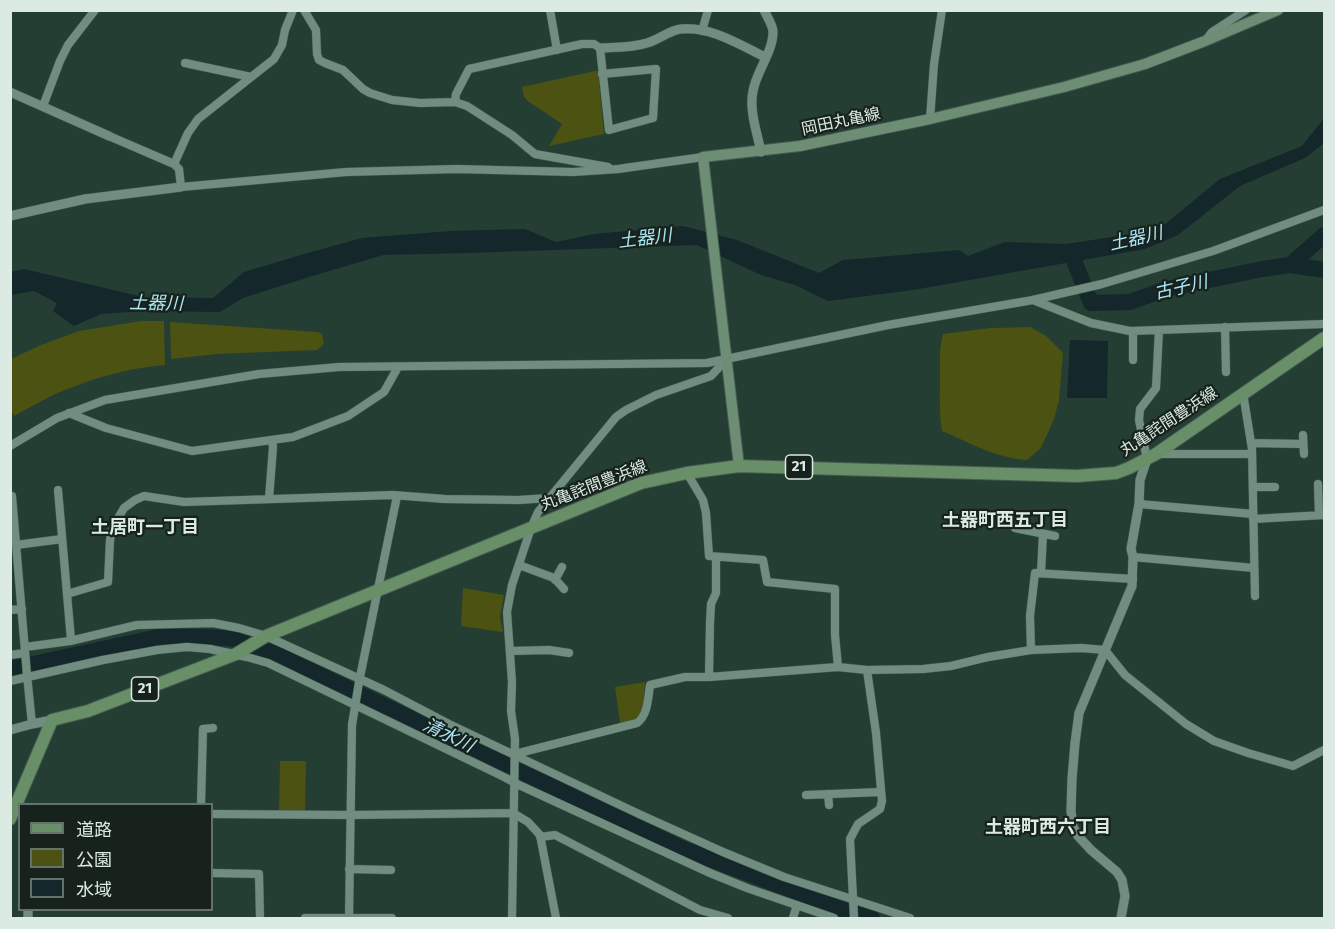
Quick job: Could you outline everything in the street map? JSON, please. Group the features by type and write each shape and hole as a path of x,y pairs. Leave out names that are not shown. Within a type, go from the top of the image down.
{"main road":[{"name":"岡田丸亀線","path":"703,161 800,146 930,119 1104,76 1145,64 1278,10"},
{"path":"703,161 739,466"},
{"name":"丸亀詫間豊浜線","path":"52,720 88,711 236,654 265,637 641,483 687,473 739,466 1093,476 1116,473 1151,456 1324,338"},
{"path":"19,803 52,720"}],"street":[{"path":"43,106 68,45 95,10"},
{"path":"174,164 188,133 198,119 274,59 282,45 293,10"},
{"path":"304,10 316,30 319,60 343,70 370,93 392,100 420,103 455,102 467,106 512,135 535,154 618,169"},
{"path":"550,10 557,50"},
{"path":"702,31 708,10"},
{"path":"761,152 751,106 756,78 772,41 773,30 764,10"},
{"path":"930,119 934,64 942,10"},
{"path":"1205,41 1212,32 1246,10"},
{"path":"455,102 463,77 469,69 582,44 594,44 600,48 644,44 678,29 694,28 731,40 765,57"},
{"path":"600,48 602,74 609,130 653,118 656,69 602,74"},
{"path":"185,63 251,77"},
{"path":"10,92 174,164 179,169 181,187"},
{"path":"10,216 85,199 181,187 346,172 457,169 573,172 703,161"},
{"path":"10,446 57,418 105,400 259,374 339,367 707,363 726,360 888,325 1033,300 1102,284 1214,250 1324,210"},
{"path":"1033,300 1090,322 1133,331 1324,324"},
{"path":"1225,327 1226,372"},
{"path":"1121,918 1125,896 1122,880 1117,872 1091,850 1072,827 1075,742 1079,713 1132,586 1131,549 1139,504 1140,480 1151,456 1139,420 1140,409 1156,388 1159,330"},
{"path":"1133,331 1133,360"},
{"path":"512,918 515,739 511,711 512,682 507,612 508,600 531,528 538,512 616,417 656,395 711,376 726,360"},
{"path":"69,413 106,428 192,451 272,440 293,437 348,416 384,392 398,367"},
{"path":"1243,393 1252,454 1255,596"},
{"path":"1303,435 1304,454"},
{"path":"269,499 272,440"},
{"path":"1251,443 1303,444"},
{"path":"1151,456 1252,454"},
{"path":"687,473 703,500 709,556 763,560 767,582 835,589 838,667"},
{"path":"1139,504 1253,516 1322,515 1318,484"},
{"path":"1252,487 1275,487"},
{"path":"58,490 71,640"},
{"path":"12,496 12,520 32,724"},
{"path":"67,594 108,582 110,540 113,527 124,508 144,496 184,502 397,496 497,500 549,498"},
{"path":"349,918 352,725 397,496"},
{"path":"1015,528 1055,536"},
{"path":"1041,573 1043,534"},
{"path":"16,544 62,539"},
{"path":"709,677 711,604 716,593 716,557"},
{"path":"1133,557 1254,568"},
{"path":"519,565 555,579 564,589"},
{"path":"555,579 562,567"},
{"path":"1030,650 1030,616 1035,573 1133,579"},
{"path":"10,585 20,584"},
{"path":"10,610 22,609"},
{"path":"10,655 137,625 192,622 239,628 265,637 723,852 784,877 910,918"},
{"path":"515,754 637,723 645,712 650,685 686,677 838,667 867,670 922,669 951,666 1030,650 1081,648 1105,650 1125,675 1186,724 1214,741 1293,766 1324,750"},
{"path":"10,681 157,650 210,649 268,663 396,723 515,783 710,873 834,918"},
{"path":"510,651 549,650 569,653"},
{"path":"854,918 850,838 858,824 880,809 882,801 867,670"},
{"path":"12,729 52,720"},
{"path":"201,803 203,729 213,728"},
{"path":"806,795 881,792"},
{"path":"828,794 829,805"},
{"path":"213,814 513,813 528,822 540,837 556,918"},
{"path":"540,837 555,835 700,910 728,918"},
{"path":"349,869 391,870"},
{"path":"213,873 259,874 260,918"},
{"path":"793,918 797,906"},
{"path":"305,918 392,918 391,909"}],"green space":[{"path":"598,71 604,134 549,146 562,124 529,102 524,97 522,87"},
{"path":"141,321 164,321 165,365 124,371 86,382 54,395 14,416 11,410 11,359 79,331"},
{"path":"170,322 317,332 322,334 324,343 317,350 217,354 171,359"},
{"path":"1030,327 1046,336 1063,353 1059,400 1054,419 1041,448 1027,460 1015,459 983,449 942,431 940,360 943,334 990,328"},
{"path":"463,588 504,595 500,617 503,632 461,626"},
{"path":"645,682 644,701 639,716 631,721 620,723 615,687"},
{"path":"280,761 306,761 305,811 279,811"}],"water":[{"name":"土器川","path":"1324,118 1324,143 1305,158 1240,186 1178,235 1145,249 913,290 828,301 795,285 761,275 697,245 383,255 243,298 220,312 144,311 101,314 74,326 53,311 57,303 34,291 11,295 10,272 24,269 143,297 213,298 244,272 304,254 362,238 450,231 525,229 556,242 594,234 683,226 737,240 819,273 843,260 959,250 968,256 1005,242 1066,244 1158,230 1220,179 1302,146"},
{"path":"1070,340 1108,341 1107,398 1067,398"}],"waterway":[{"path":"1290,265 1324,235"},
{"name":"古子川","path":"1071,253 1091,303 1130,302 1166,289 1290,265 1324,270"},
{"name":"清水川","path":"10,669 163,636 230,638 278,655 681,848 872,918"}],"district":[{"name":"土器町西五丁目","path":"1005,521"},
{"name":"土居町一丁目","path":"145,528"},
{"name":"土器町西六丁目","path":"1048,828"}]}
